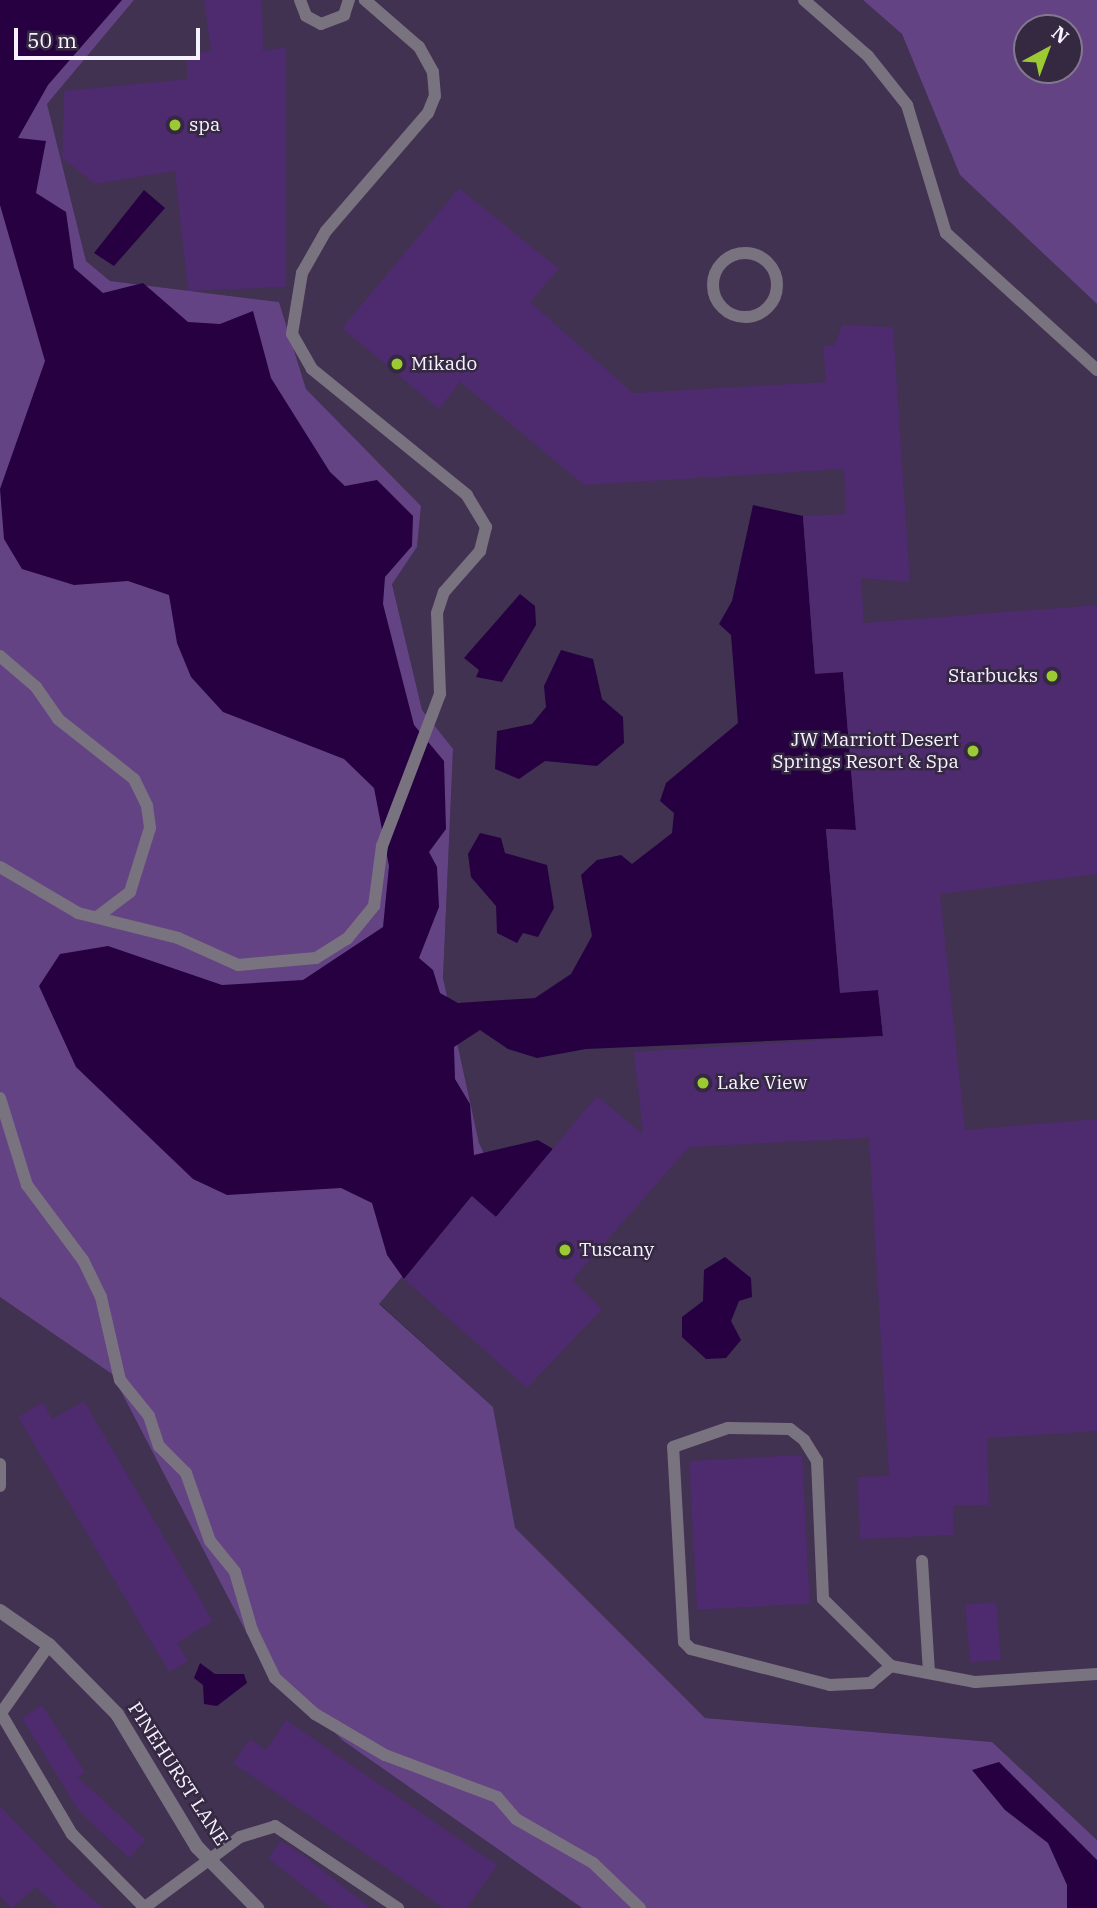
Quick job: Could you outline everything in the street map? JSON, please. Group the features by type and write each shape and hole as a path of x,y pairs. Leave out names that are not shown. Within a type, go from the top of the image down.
{"street":[{"name":"PINEHURST LANE","path":"0,1611 49,1644 117,1714 210,1860 257,1908"}],"lane":[{"path":"300,0 306,16 321,24 344,15 349,0"},
{"path":"0,867 78,913 178,938 238,965 316,958 369,918 382,846 432,717 442,679 437,614 444,592 480,551 486,527 467,495 400,436 312,369 292,334 302,272 326,231 435,96 433,72 419,47 365,0"},
{"path":"804,0 868,56 906,105 946,233 1097,370"},
{"path":"737,253 765,260 778,285 770,306 750,317 720,306 713,285 720,264 737,253"},
{"path":"0,656 36,687 58,719 134,779 147,806 150,828 131,892 97,918"},
{"path":"0,1098 27,1185 83,1260 101,1297 120,1380 149,1416 159,1446 186,1473 209,1541 235,1572 252,1630 275,1678 315,1714 385,1755 496,1797 516,1819 593,1863 640,1908"},
{"path":"891,1666 871,1683 830,1685 764,1672 684,1642 673,1447 728,1429 790,1429 804,1440 817,1461 823,1599 891,1666 975,1682 1097,1674"},
{"path":"0,1464 0,1486"},
{"path":"922,1561 929,1673"},
{"path":"49,1644 1,1713 72,1834 145,1908 240,1837 275,1826 398,1908"}],"shaded area":[{"path":"0,0 134,0 47,104 86,261 110,281 279,302 306,389 421,506 417,547 392,584 422,710 453,749 443,978 479,1143 492,1170 379,1304 493,1407 515,1528 705,1718 992,1742 1097,1840 1097,1908 582,1908 342,1740 257,1653 112,1374 0,1297"},
{"path":"0,0 122,0 48,85 18,138 46,141 36,193 66,212 74,268 103,293 143,283 188,322 220,324 253,311 271,378 330,472 345,486 377,480 413,516 412,546 385,577 383,604 414,725 444,761 446,829 429,852 437,867 439,907 419,958 433,970 440,993 458,1003 535,998 571,974 592,936 581,875 597,860 621,855 632,864 672,833 674,813 660,801 666,783 738,723 731,635 719,624 732,601 753,505 803,516 815,673 843,672 856,830 826,829 840,992 878,990 883,1036 586,1049 537,1058 508,1049 480,1030 454,1047 455,1079 470,1104 474,1155 538,1140 553,1149 496,1217 471,1197 404,1279 387,1255 372,1203 341,1188 227,1195 193,1179 76,1067 39,986 60,954 108,946 222,985 303,980 383,927 389,866 374,788 344,759 223,712 191,677 177,643 169,595 128,581 74,585 22,569 4,539 0,489 45,361 0,205"},
{"path":"134,0 863,0 902,34 960,175 1097,304 1097,1840 992,1742 705,1718 514,1528 493,1407 379,1303 492,1170 479,1143 443,978 453,750 422,710 392,583 417,547 421,506 306,389 279,302 110,281 86,261 47,104"},
{"path":"863,0 1097,0 1097,304 960,175 902,34"},
{"path":"144,190 165,208 114,266 94,253"},
{"path":"520,594 535,606 536,625 502,682 476,677 479,670 464,658"},
{"path":"561,650 593,659 602,699 623,717 624,743 597,766 545,761 519,779 495,769 497,731 532,724 546,707 544,686"},
{"path":"480,833 501,838 505,853 547,865 554,908 538,937 523,933 517,943 497,933 496,906 471,877 468,854"},
{"path":"725,1257 751,1278 752,1297 739,1301 731,1321 741,1340 726,1358 706,1359 682,1337 682,1317 703,1301 704,1270"},
{"path":"0,1297 112,1374 257,1653 342,1740 582,1908 0,1908"},
{"path":"200,1663 215,1674 244,1674 247,1683 217,1706 204,1704 203,1685 194,1678"},
{"path":"999,1762 1097,1860 1097,1908 1067,1908 1067,1885 1048,1843 1005,1810 972,1770"}],"building":[{"name":"spa","path":"204,0 262,0 263,51 286,47 286,287 188,291 175,171 95,184 62,158 64,91 187,79 187,56 211,51"},
{"name":"JW Marriott Desert Springs Resort & Spa","path":"459,188 559,269 530,302 633,393 826,382 823,346 834,346 842,325 893,327 910,582 861,578 864,623 1097,605 1097,874 940,894 965,1130 1097,1119 1097,1431 987,1438 989,1505 953,1506 954,1535 860,1539 857,1477 889,1476 869,1138 689,1147 572,1280 602,1309 527,1388 404,1279 472,1196 496,1217 597,1096 643,1134 634,1052 883,1036 878,990 840,993 826,829 856,830 843,672 815,674 803,516 846,514 844,469 584,485 460,382 439,409 342,328"},
{"path":"84,1401 213,1621 177,1643 188,1661 169,1672 18,1417 43,1402 52,1419"},
{"path":"802,1455 810,1604 697,1610 689,1461"},
{"path":"996,1602 1001,1660 970,1662 965,1605"},
{"path":"42,1705 85,1772 78,1777 146,1840 129,1858 79,1811 22,1718"},
{"path":"286,1720 497,1865 467,1908 444,1908 233,1763 250,1739 266,1750"},
{"path":"0,1806 74,1883 103,1908 58,1908 36,1887 12,1908 0,1896"},
{"path":"281,1841 370,1908 331,1908 268,1858"}],"place":[{"name":"spa","path":"175,125"},
{"name":"Mikado","path":"397,364"},
{"name":"Starbucks","path":"1052,676"},
{"name":"JW Marriott Desert Springs Resort & Spa","path":"973,751"},
{"name":"Lake View","path":"703,1083"},
{"name":"Tuscany","path":"565,1250"}]}
